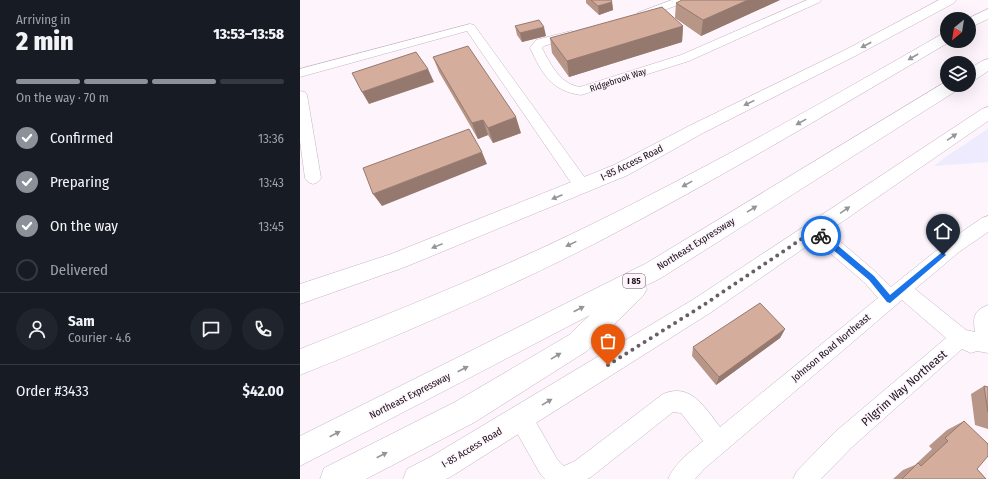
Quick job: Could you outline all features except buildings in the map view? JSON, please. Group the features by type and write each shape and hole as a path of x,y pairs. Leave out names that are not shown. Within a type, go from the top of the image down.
{"highway":[{"path":"976,20 988,13"},
{"path":"300,362 534,262 626,217 819,111 940,41"},
{"path":"976,72 988,64"},
{"name":"Northeast Expressway","path":"300,451 653,271 942,92"},
{"path":"335,479 465,412 578,343 653,271"}],"main road":[{"name":"I-85 Access Road","path":"300,294 398,261 621,170 697,129 852,52 949,0"},
{"name":"I-85 Access Road","path":"417,479 522,418 702,306 988,113"}],"street":[{"path":"633,18 682,0"},
{"name":"Ridgebrook Way","path":"581,32 540,43 536,48 556,82 570,91 581,91 685,58 815,0"},
{"path":"300,73 470,27 582,186"},
{"path":"300,95 313,178"},
{"name":"Johnson Road Northeast","path":"680,479 696,461 718,442 896,294 953,247 988,223"},
{"path":"815,230 871,278 961,338 988,354"},
{"path":"961,338 987,344 983,319 988,314"},
{"name":"Pilgrim Way Northeast","path":"805,479 843,440 961,338"},
{"path":"522,418 549,467 561,479 582,469 670,401 687,403 718,442"}],"shaded area":[{"path":"988,129 988,162 934,166 943,159"}],"way so far":[{"path":"608,365 702,306 815,230 821,236"}],"route":[{"path":"821,236 871,278 890,299 943,255"}]}
